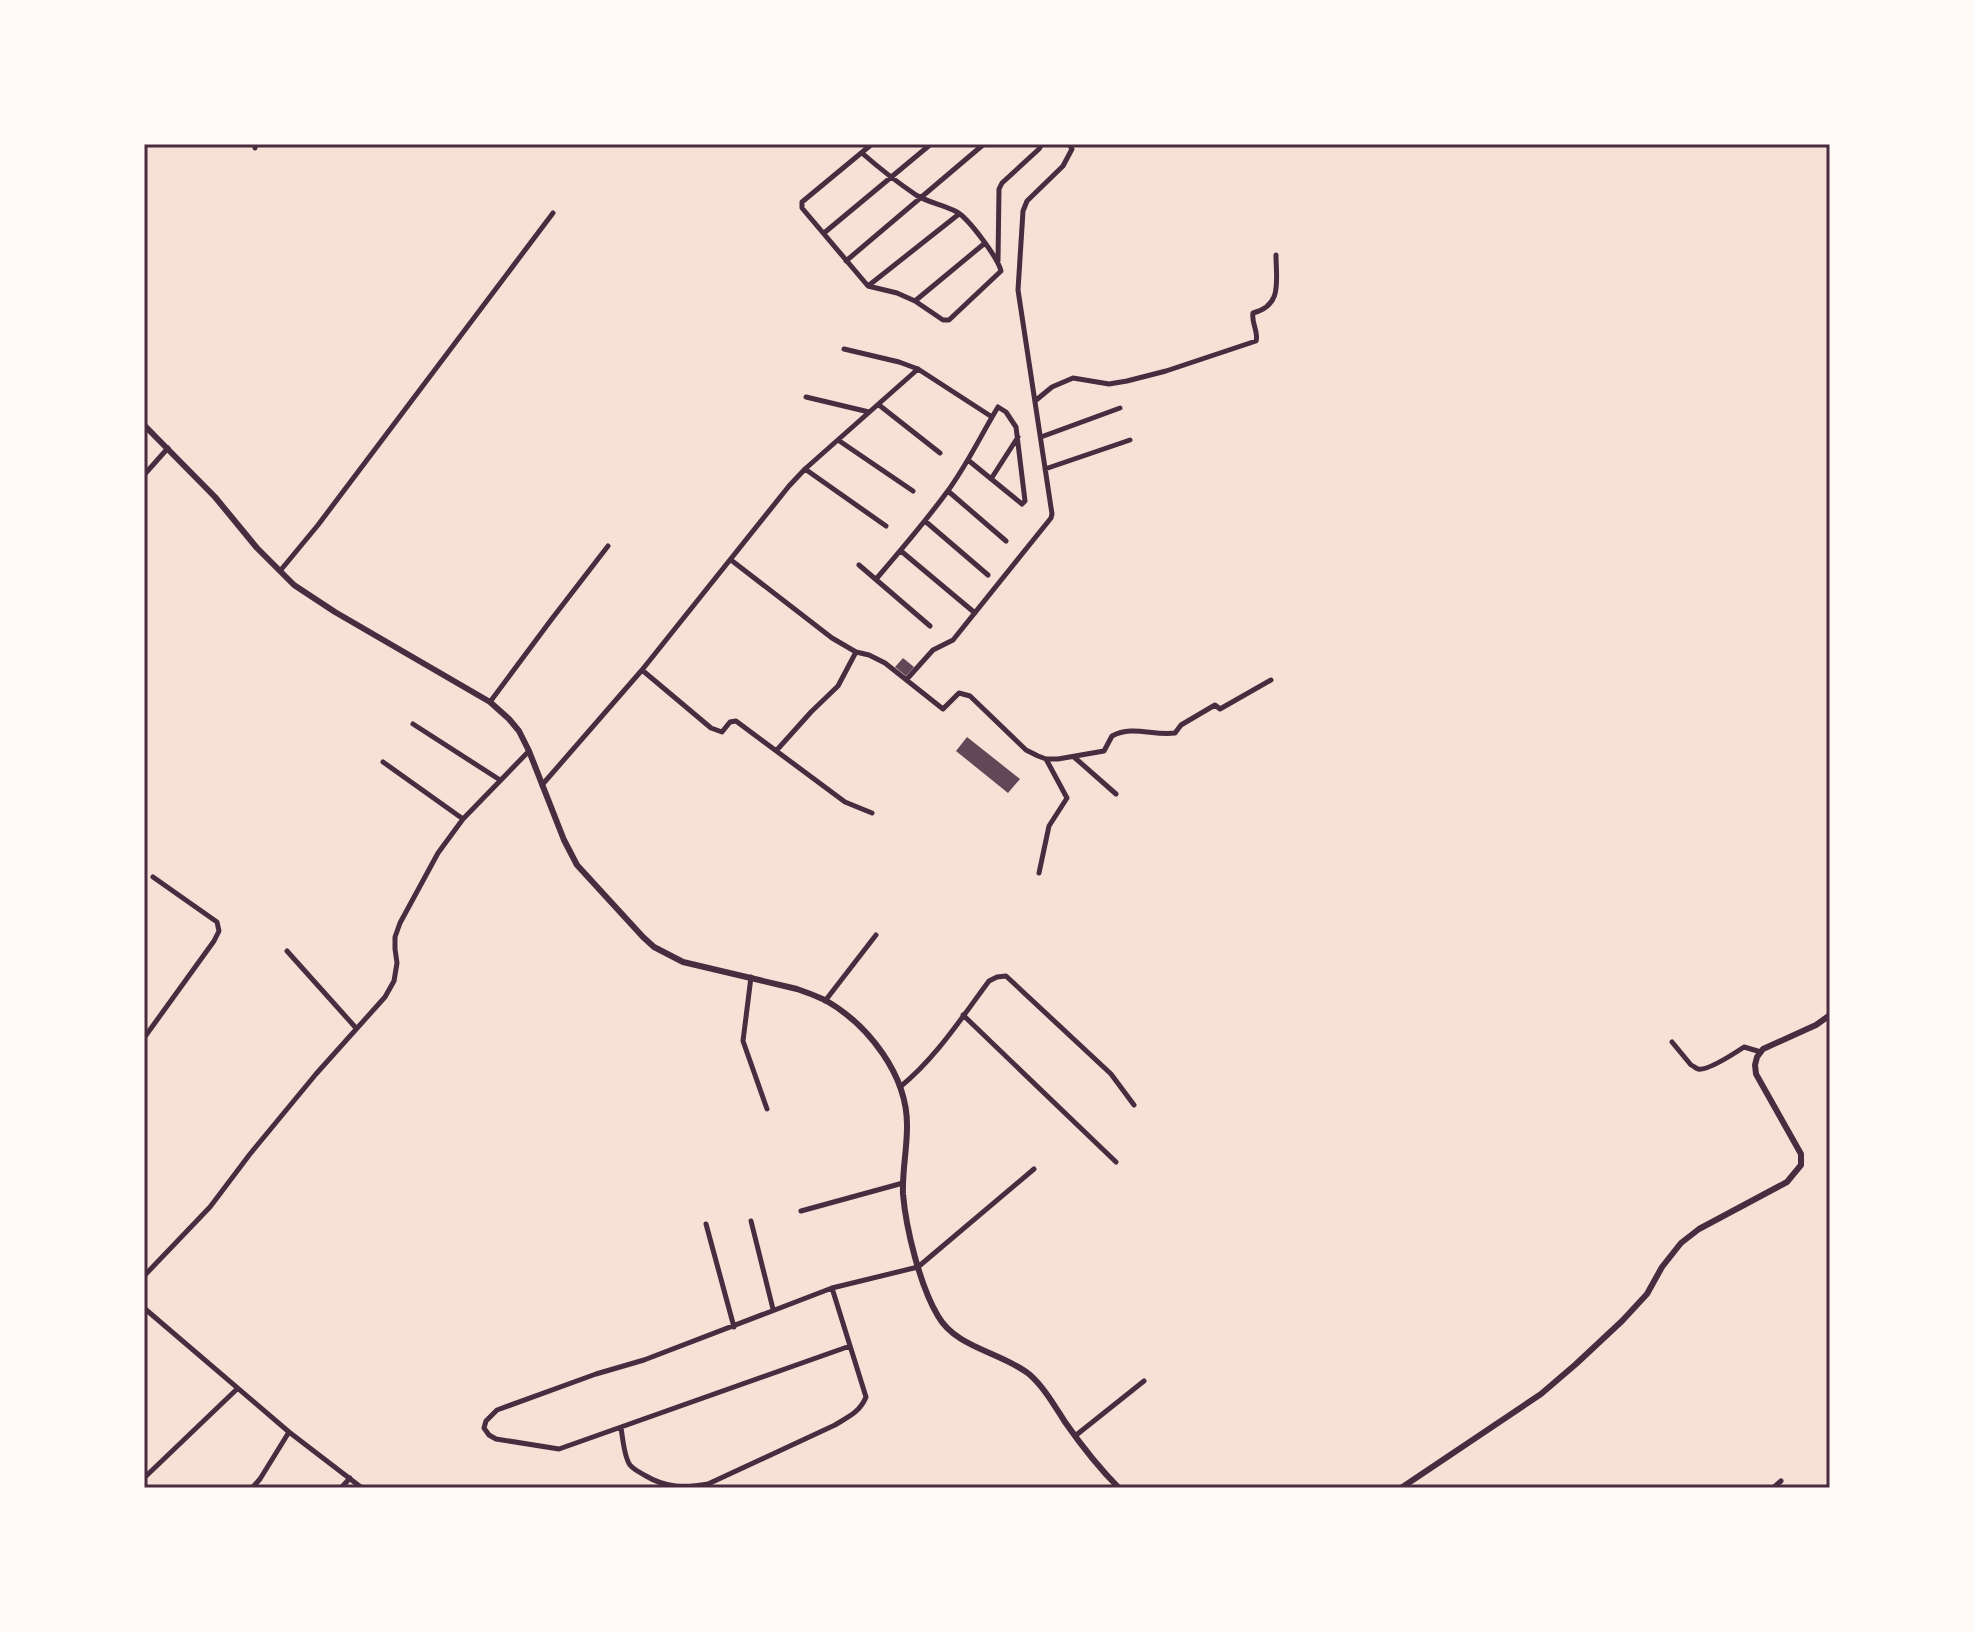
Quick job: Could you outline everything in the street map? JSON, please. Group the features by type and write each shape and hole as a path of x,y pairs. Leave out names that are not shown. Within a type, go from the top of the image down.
{"street":[{"path":"872,144 802,202 802,208 868,286 915,301 943,320 949,320 1001,271 998,261 999,189 1042,144"},
{"path":"824,233 931,144"},
{"path":"846,261 984,144"},
{"path":"907,679 933,650 953,640 1051,518 1018,290 1023,211 1027,201 1063,166 1072,149 1069,144"},
{"path":"862,153 920,197 960,213 998,261"},
{"path":"280,571 553,213"},
{"path":"868,286 960,213"},
{"path":"915,301 985,243"},
{"path":"1035,401 1052,387 1073,378 1109,384 1127,381 1256,341 1252,317 1253,313 1270,306 1275,295 1276,255"},
{"path":"844,349 918,369 992,417"},
{"path":"542,785 642,670 789,486 918,369"},
{"path":"806,397 869,412"},
{"path":"879,405 940,453"},
{"path":"877,578 948,491 998,407 1006,412 1019,436 1025,501 1022,504 968,460"},
{"path":"1041,437 1120,408"},
{"path":"144,425 215,497 257,548 294,585 490,702 519,731 577,865 654,947 683,962 797,989 825,1001 850,1018 877,1046 900,1087 908,1125 903,1183 910,1237 932,1306 947,1328 1028,1374 1044,1390 1075,1436 1119,1488"},
{"path":"991,479 1019,436"},
{"path":"838,440 913,491"},
{"path":"1045,469 1130,440"},
{"path":"144,475 168,448"},
{"path":"805,469 886,526"},
{"path":"948,491 1006,541"},
{"path":"925,521 988,575"},
{"path":"490,702 608,546"},
{"path":"901,551 975,613"},
{"path":"731,560 832,638 856,652 885,663 943,709 959,693 964,693 1026,750 1046,759 1104,751 1112,736 1118,732 1175,733 1181,725 1215,705 1223,708 1271,680"},
{"path":"859,565 930,626"},
{"path":"776,751 838,686 856,652"},
{"path":"642,670 711,728 722,732 730,722 735,721 845,802 872,813"},
{"path":"413,724 500,780"},
{"path":"144,1276 210,1207 292,1103 385,997 394,981 397,963 395,937 400,923 438,853 463,819 529,751"},
{"path":"1073,756 1116,794"},
{"path":"1039,873 1049,826 1067,798 1046,759"},
{"path":"383,762 463,819"},
{"path":"144,1038 219,931 217,922 153,877"},
{"path":"825,1001 876,935"},
{"path":"287,951 356,1028"},
{"path":"900,1087 932,1056 989,981 1006,976 1111,1074 1134,1105"},
{"path":"751,977 743,1041 767,1109"},
{"path":"963,1015 1116,1162"},
{"path":"1401,1488 1530,1403 1576,1364 1647,1294 1662,1267 1681,1243 1699,1229 1787,1182 1801,1165 1801,1154 1756,1074 1757,1057 1763,1049 1816,1025 1830,1015"},
{"path":"1672,1042 1695,1069 1702,1070 1744,1047 1761,1052"},
{"path":"850,1346 559,1449 496,1439 484,1428 486,1421 497,1410 644,1360 832,1288 918,1267 1034,1169"},
{"path":"801,1211 903,1183"},
{"path":"751,1221 773,1309"},
{"path":"706,1224 734,1327"},
{"path":"621,1428 628,1464 652,1480 671,1487 708,1484 855,1413 866,1397 832,1288"},
{"path":"144,1308 289,1432 362,1488"},
{"path":"1075,1436 1144,1381"},
{"path":"144,1478 237,1389"},
{"path":"252,1488 289,1432"},
{"path":"341,1488 350,1478"},
{"path":"1773,1488 1781,1481"}],"building":[{"path":"903,658 914,667 906,676 895,667"},
{"path":"967,737 1020,779 1008,793 956,751"}]}
